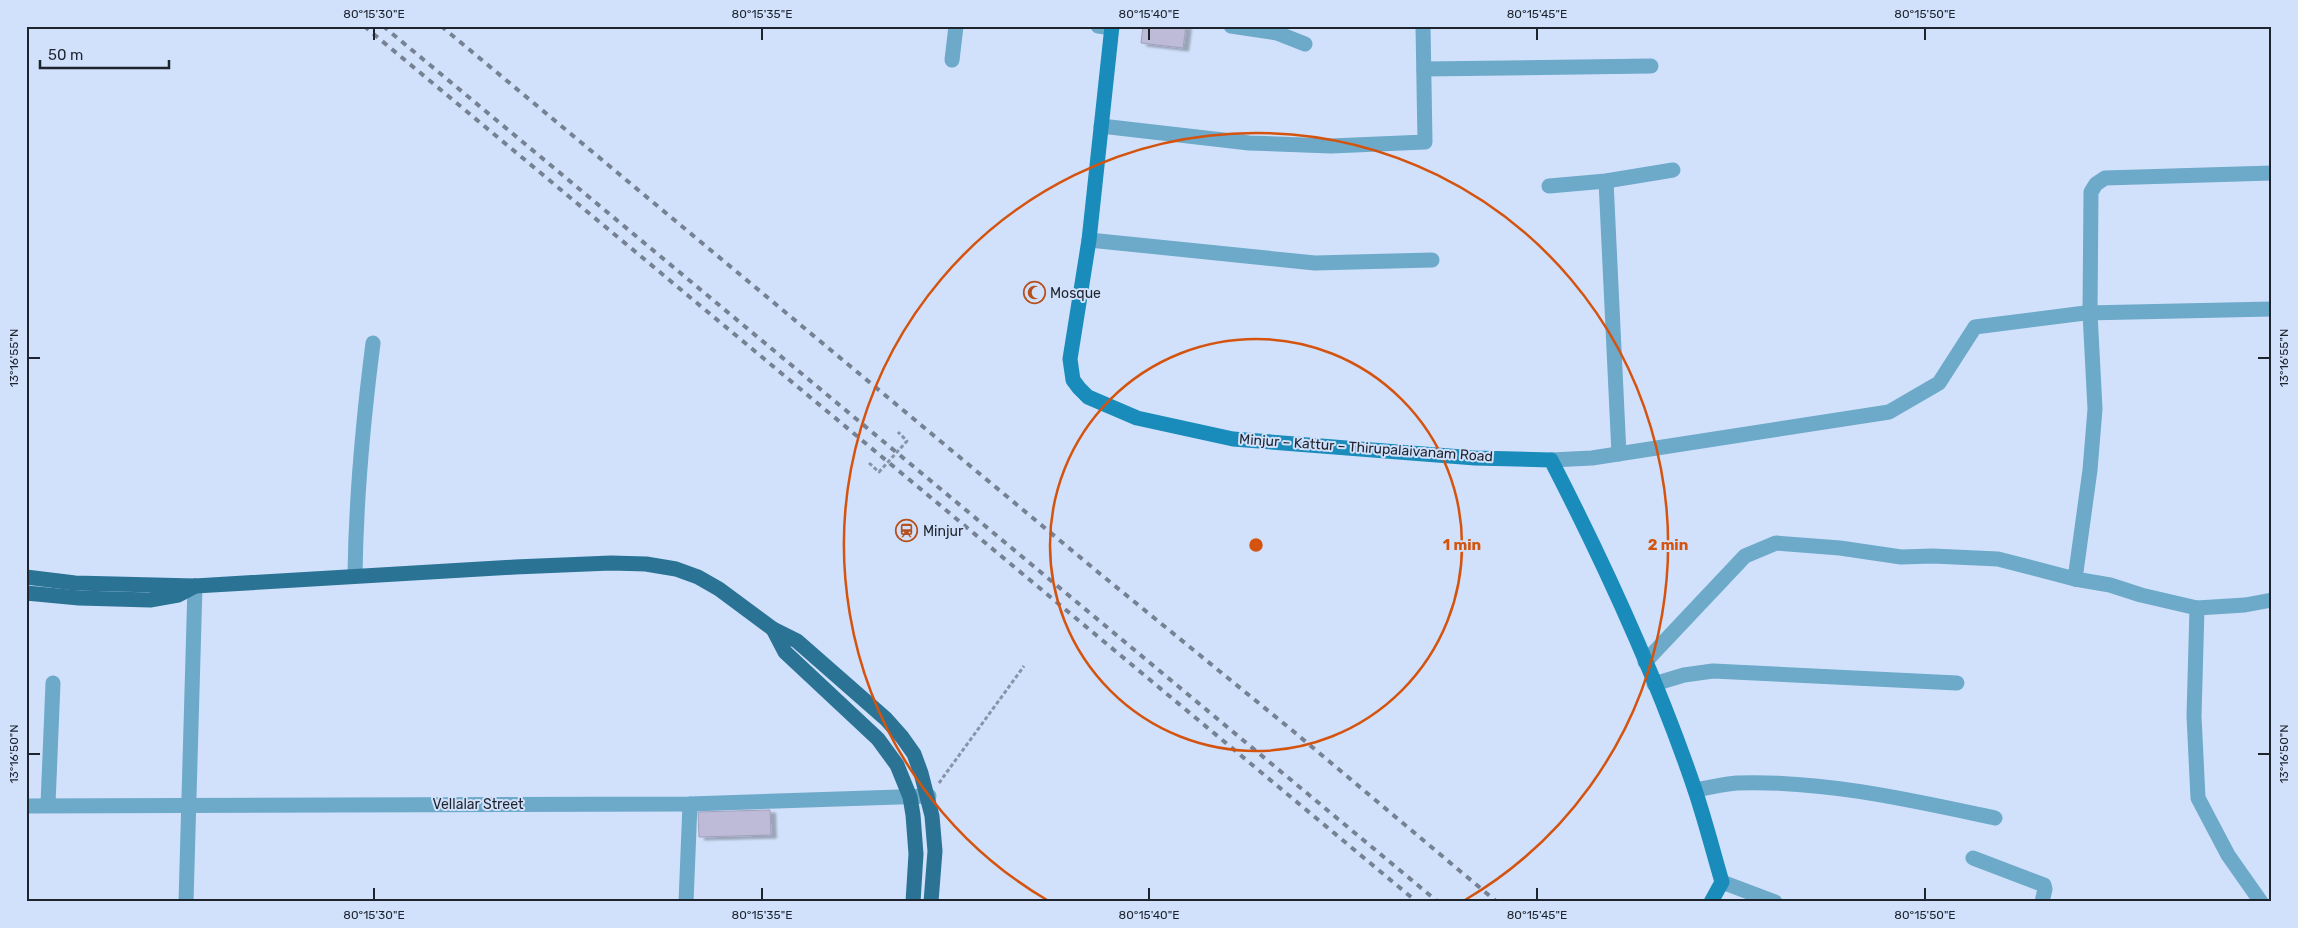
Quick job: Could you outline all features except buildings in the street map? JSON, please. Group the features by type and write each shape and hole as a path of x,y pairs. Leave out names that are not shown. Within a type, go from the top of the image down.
{"main road":[{"name":"Minjur – Kattur – Thirupalaivanam Road","path":"1107,27 1101,126 1089,240 1070,359 1073,380 1088,397 1137,418 1233,439 1475,458 1551,460"},
{"path":"1551,460 1593,541 1645,662 1695,790 1722,882 1711,902"},
{"path":"26,576 68,582 195,586 524,566 646,564 676,568 719,588 773,629 797,641 886,719 902,737 914,754 929,796 934,851 931,902"},
{"path":"26,593 79,598 144,600 165,599 195,586"},
{"path":"773,629 785,652 878,739 897,765 910,797 916,854 912,902"}],"street":[{"path":"952,60 956,26"},
{"path":"1231,26 1277,33 1305,44"},
{"path":"1101,126 1249,143 1331,146 1425,142 1423,26"},
{"path":"1424,69 1651,66"},
{"path":"1549,186 1606,181 1673,170"},
{"path":"2075,578 2089,479 2095,409 2090,313 2091,192 2096,184 2105,178 2272,174"},
{"path":"1606,181 1619,454"},
{"path":"1089,240 1316,263 1432,260"},
{"path":"1551,460 1592,458 1890,412 1938,382 1975,327 2090,313 2272,309"},
{"path":"355,575 356,506 362,428 372,343"},
{"path":"1645,662 1746,556 1776,543 1840,548 1902,558 1933,556 1998,559 2110,585 2141,595 2197,608 2245,605 2272,600"},
{"path":"186,902 195,586"},
{"path":"2197,608 2194,716 2198,798 2228,855 2261,902"},
{"path":"1654,684 1684,675 1713,671 1957,682"},
{"path":"48,804 53,683"},
{"path":"1695,790 1735,783 1779,784 1839,789 1940,806 1995,818"},
{"name":"Vellalar Street","path":"26,806 48,804 690,804 929,796"},
{"path":"686,902 690,804"},
{"path":"1973,858 2044,884 2046,889 2042,902"},
{"path":"1722,882 1775,902"}],"path":[{"path":"869,463 879,472 908,441 898,432"},
{"path":"929,796 1024,666"}],"railway":[{"path":"364,26 1417,902"},
{"path":"383,26 1438,902"},
{"path":"441,26 1497,902"}],"place":[{"name":"Mosque","path":"1034,293"},
{"name":"Minjur","path":"907,531"}]}
